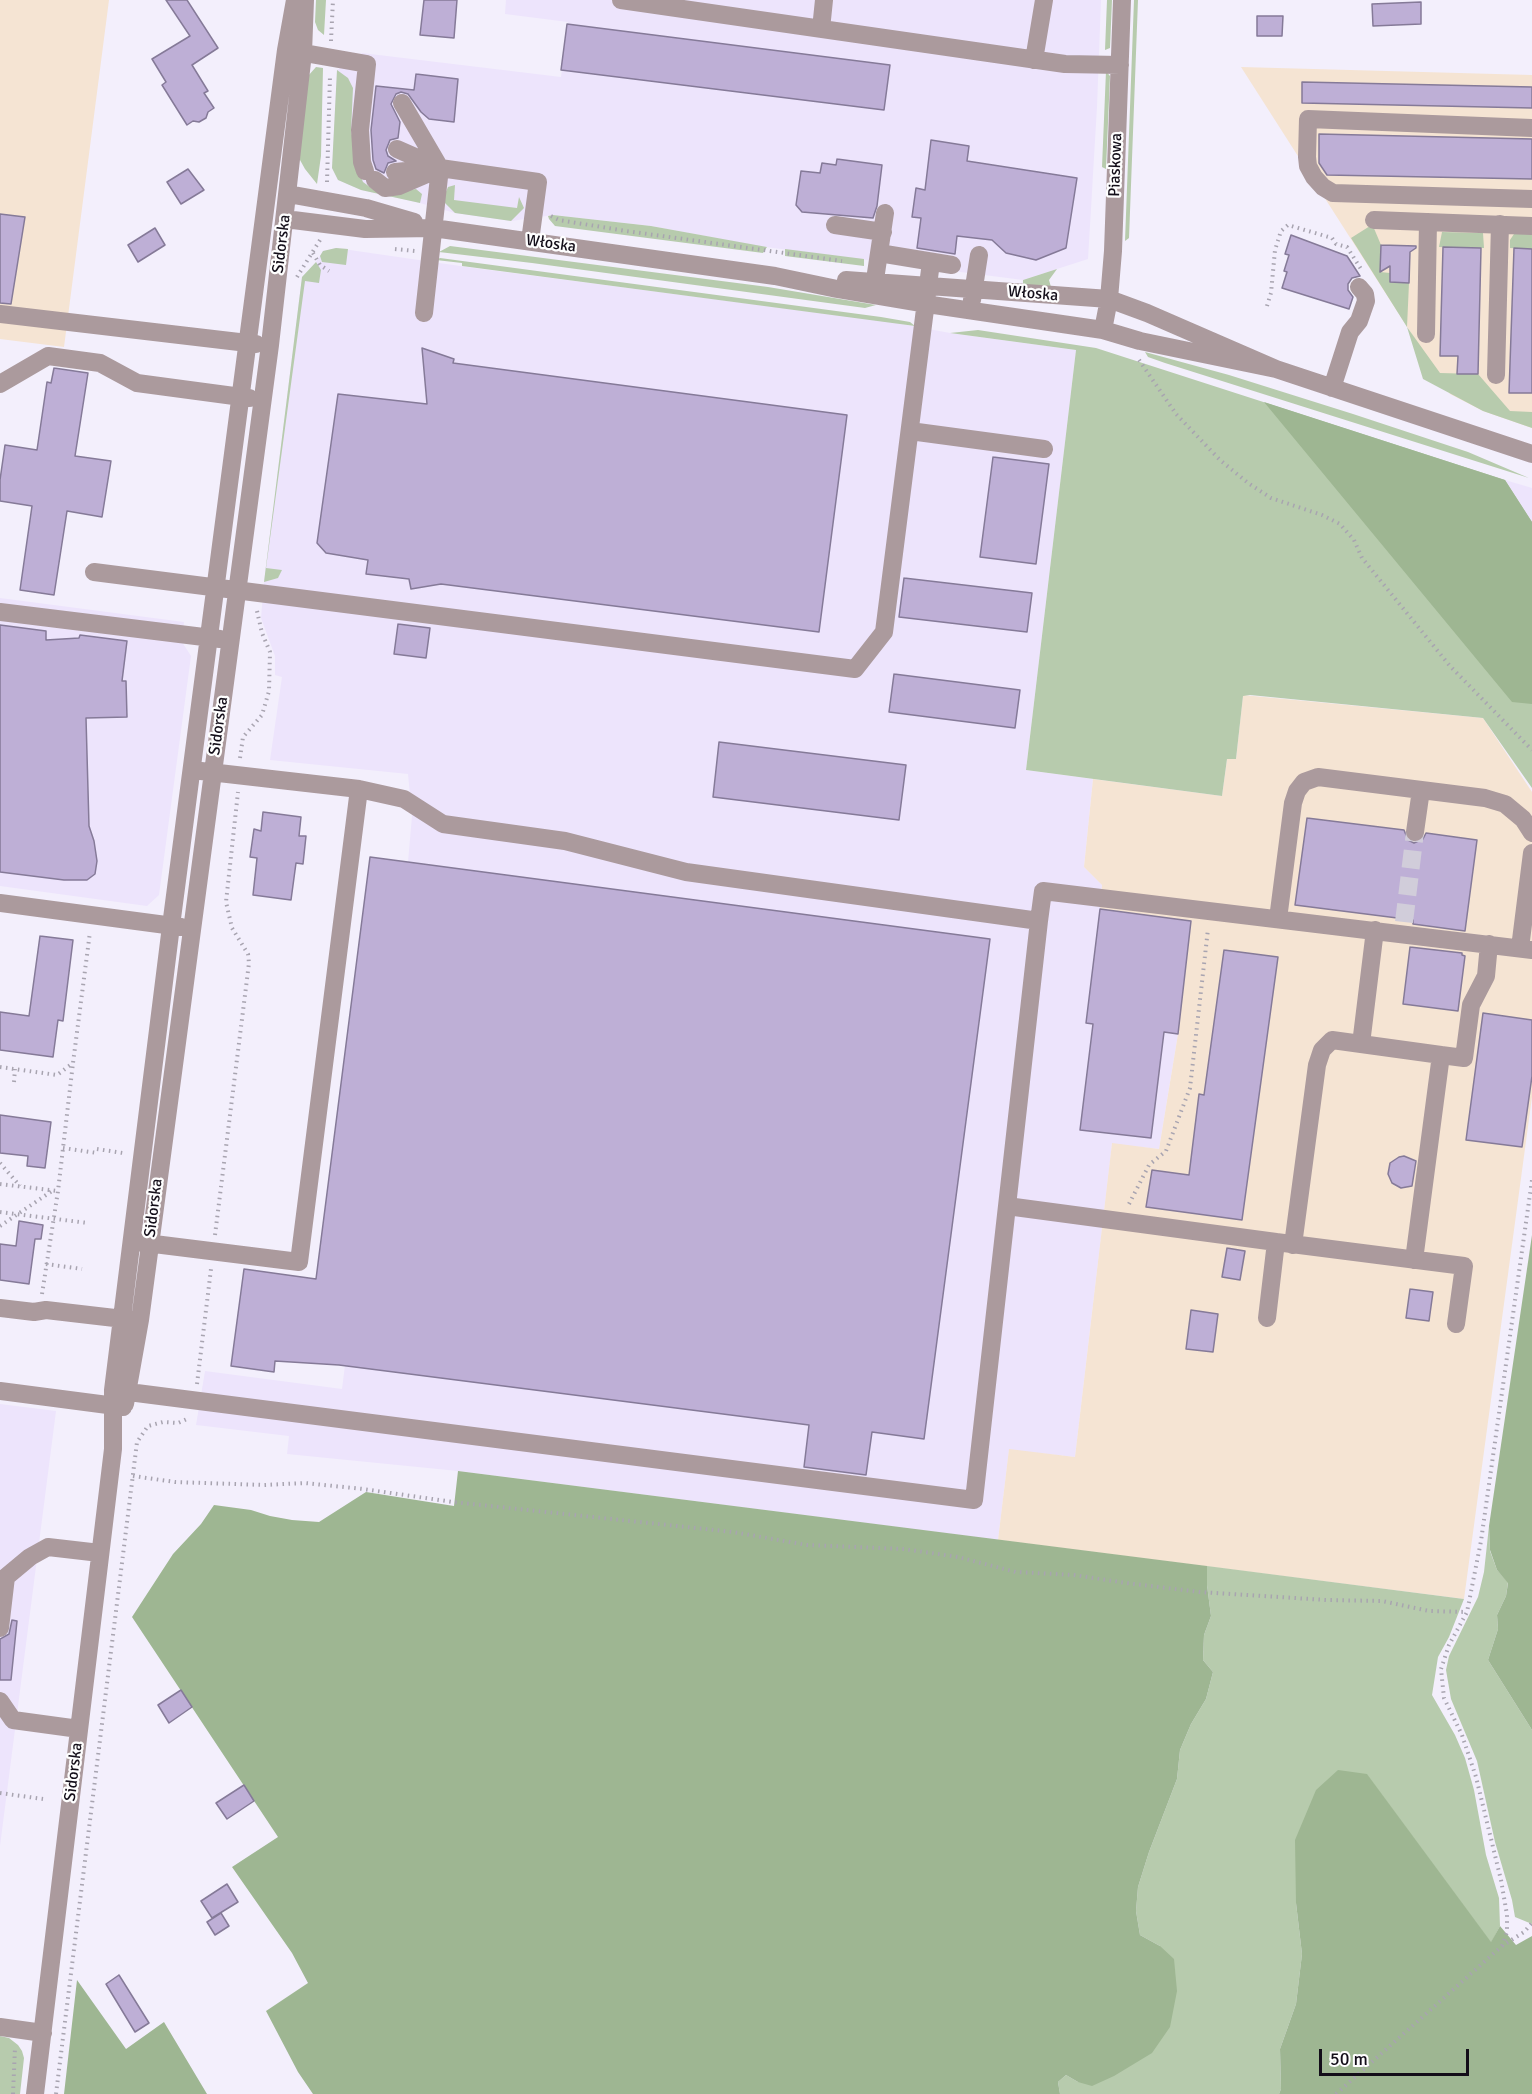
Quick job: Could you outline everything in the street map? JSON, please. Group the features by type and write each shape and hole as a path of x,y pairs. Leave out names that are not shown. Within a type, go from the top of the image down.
{"street":[{"name":"Sidorska","path":"140,1243 183,995 270,345 288,194 296,0"},
{"name":"Sidorska","path":"35,2094 140,1243 161,1003 190,770 266,203 305,0"},
{"path":"621,0 1034,60 1065,64 1120,65"},
{"path":"821,29 824,0"},
{"path":"1034,60 1044,0"},
{"name":"Piaskowa","path":"1103,330 1109,299 1113,251 1122,0"},
{"path":"295,51 367,64 366,71 373,93 360,130 365,148 362,162 370,175 386,188 399,186 440,168"},
{"path":"402,103 440,168 424,313"},
{"path":"1532,128 1308,119 1307,157 1308,166 1314,177 1323,187 1333,193 1532,199"},
{"path":"400,124 440,168"},
{"path":"397,149 440,168"},
{"path":"394,172 440,168 538,182 530,241"},
{"path":"285,219 266,203 288,194"},
{"name":"Włoska","path":"288,194 366,208 433,228"},
{"path":"874,289 885,213"},
{"name":"Włoska","path":"285,219 365,229 433,228 874,289 926,304 1103,330 1140,341 1276,369"},
{"path":"1374,220 1532,226"},
{"path":"1426,334 1428,222"},
{"path":"1496,375 1500,224"},
{"path":"835,225 883,232"},
{"path":"879,254 952,265"},
{"path":"971,310 979,255"},
{"path":"94,572 855,669 884,632 931,262"},
{"path":"1332,388 1350,332 1359,321 1366,301 1362,280"},
{"name":"Włoska","path":"874,289 928,285 1109,299 1276,369 1532,454"},
{"path":"0,314 270,345"},
{"path":"0,384 48,356 100,363 137,383 263,399"},
{"path":"910,431 1044,448"},
{"path":"0,612 231,640"},
{"path":"190,770 359,789 404,799 443,824 565,841 686,872 1039,921"},
{"path":"1278,919 1293,803 1297,791 1304,782 1318,777 1485,798 1505,804 1523,819 1532,833"},
{"path":"140,1243 299,1262 359,789"},
{"path":"1415,832 1421,790"},
{"path":"0,1391 119,1399 974,1500 1043,891 1375,930 1403,928 1526,949 1532,853"},
{"path":"0,903 192,928"},
{"path":"1361,1044 1375,930"},
{"path":"1267,1318 1284,1244 1317,1065 1322,1050 1332,1040 1464,1058 1471,1005 1486,976 1489,944"},
{"path":"161,1003 183,995"},
{"path":"1414,1260 1441,1055"},
{"path":"1007,1206 1464,1266 1456,1324"},
{"path":"0,1308 34,1312 46,1310 131,1319"},
{"path":"0,1628 6,1577 30,1557 48,1547 100,1553"},
{"path":"0,1701 13,1720 79,1729"},
{"path":"7,2028 43,2032"}],"path":[{"path":"328,179 333,0"},
{"path":"535,206 566,222 749,250 845,261"},
{"path":"1267,306 1272,284 1275,250 1281,231 1288,225 1332,237 1336,244 1347,247 1362,280"},
{"path":"306,264 320,241"},
{"path":"313,253 320,265 329,271"},
{"path":"1137,357 1176,414 1220,460 1271,498 1322,515 1340,524 1354,540 1362,558 1444,658 1532,750"},
{"path":"240,761 243,737 262,716 269,691 270,652 262,633 255,602"},
{"path":"196,1391 249,963 248,954 232,928 226,902 238,788"},
{"path":"1120,1221 1149,1165 1166,1151 1190,1088 1210,911"},
{"path":"46,1310 41,1302 58,1191 92,915"},
{"path":"0,1067 57,1075 73,1063"},
{"path":"14,1082 15,1070"},
{"path":"63,1148 123,1153"},
{"path":"0,1163 21,1187"},
{"path":"1502,1946 1507,1932 1507,1915 1501,1880 1476,1777 1461,1735 1444,1698 1441,1669 1449,1645 1467,1612 1481,1542 1532,1180"},
{"path":"0,1184 58,1191"},
{"path":"0,1226 52,1191"},
{"path":"0,1212 88,1223"},
{"path":"46,1264 82,1269"},
{"path":"56,2094 137,1442 148,1426 163,1422 178,1423 186,1420 190,1415"},
{"path":"110,1474 175,1482 264,1485 305,1483 363,1488 453,1502 733,1532 807,1545 904,1549 958,1557 1016,1572 1074,1575 1200,1592 1382,1601 1429,1611 1467,1612"},
{"path":"0,1793 43,1799"},
{"path":"1336,2094 1502,1946 1524,1932 1532,1923"},
{"path":"7,2028 16,2044 13,2094"}],"shaded area":[{"path":"0,0 109,0 64,347 0,339"},
{"path":"506,0 1101,0 1088,259 1023,280 758,246 651,226 553,215 511,221 455,213 361,190 338,180 332,168 337,70 362,53 561,77 568,22 505,14"},
{"path":"1241,67 1532,75 1532,428 1483,411 1450,394"},
{"path":"336,248 891,322 950,333 1076,350 1026,770 1093,779 1084,867 1102,885 1100,909 1191,921 1178,1034 1159,1149 1112,1144 1075,1457 1009,1450 998,1540 458,1471 287,1454 289,1436 196,1425 205,1371 342,1389 408,862 412,816 408,774 270,760 282,677 275,675 275,656 261,618 302,277 312,268 323,251"},
{"path":"1505,480 1532,488 1532,522"},
{"path":"0,598 184,622 182,642 191,656 159,895 147,906 0,886"},
{"path":"1243,695 1483,718 1532,792 1532,1097 1464,1599 998,1540 1009,1449 1075,1457 1112,1143 1159,1149 1178,1034 1191,921 1100,909 1102,885 1084,867 1093,779 1222,796 1227,759 1236,759"},
{"path":"0,1404 56,1411 0,1846"}],"green space":[{"path":"316,0 326,0 324,35 318,30 315,22"},
{"path":"1107,0 1112,0 1110,48 1105,50"},
{"path":"1134,0 1138,0 1129,238 1125,241"},
{"path":"316,67 323,68 321,156 317,184 300,160 299,151 308,76"},
{"path":"337,70 348,78 353,88 351,132 363,182 374,190 390,193 416,189 422,194 420,203 361,190 338,180 332,168"},
{"path":"1106,71 1110,76 1106,169 1102,167"},
{"path":"455,185 454,200 517,208 519,197 524,208 511,221 455,213 445,203 445,194 448,187"},
{"path":"548,216 651,226 767,247 763,253 555,226"},
{"path":"1373,226 1381,245 1380,272 1390,273 1390,282 1409,283 1407,327 1351,238"},
{"path":"1442,232 1483,233 1484,248 1439,247"},
{"path":"1532,232 1532,249 1510,248 1510,240 1514,234"},
{"path":"450,246 768,287 876,305 865,308 439,252"},
{"path":"336,248 348,249 346,265 322,262 320,256 323,251"},
{"path":"785,249 864,259 864,266 785,256"},
{"path":"440,258 881,317 910,322 915,326 462,266 462,263 436,260"},
{"path":"316,262 321,270 319,283 305,281 266,568 282,570 278,578 264,582 302,277"},
{"path":"1057,269 1049,280 1051,287 1023,285 1023,280"},
{"path":"1407,327 1440,373 1478,374 1510,411 1532,412 1532,428 1483,411 1423,379"},
{"path":"978,330 1096,348 1505,480 1532,522 1532,788 1483,718 1250,695 1243,696 1236,759 1227,759 1222,796 1026,770 1076,350 950,333"},
{"path":"1145,352 1229,375 1353,414 1468,452 1529,478 1165,363 1148,357"},
{"path":"1264,402 1505,480 1532,522 1532,704 1512,702"},
{"path":"1532,1235 1532,1730 1488,1660 1498,1629 1497,1615 1506,1596 1508,1583 1497,1570 1490,1550 1489,1526"},
{"path":"458,1471 1207,1566 1211,1616 1204,1635 1203,1660 1213,1672 1206,1699 1191,1724 1180,1750 1177,1779 1138,1887 1136,1911 1140,1935 1160,1946 1174,1959 1177,1991 1170,2027 1152,2053 1114,2076 1092,2086 1066,2075 1058,2082 1060,2094 313,2094 298,2072 266,2011 308,1983 292,1953 232,1867 278,1837 132,1617 173,1554 201,1524 214,1505 251,1510 292,1520 319,1522 366,1492 454,1506"},
{"path":"1489,1526 1490,1551 1497,1570 1508,1582 1506,1596 1497,1615 1498,1629 1488,1660 1532,1730 1532,1924 1515,1917 1477,1761 1451,1699 1446,1670 1449,1656 1478,1597 1484,1572"},
{"path":"1207,1566 1464,1599 1449,1637 1438,1657 1432,1695 1455,1735 1465,1758 1474,1790 1486,1855 1499,1898 1500,1926 1491,1943 1367,1775 1296,1903 1302,1954 1296,2004 1280,2049 1281,2089 1279,2094 1060,2094 1058,2082 1066,2075 1078,2082 1160,1946 1140,1935 1136,1911 1138,1887 1177,1779 1180,1750 1191,1724 1206,1699 1213,1672 1203,1660 1204,1635 1211,1616"},
{"path":"1338,1770 1367,1774 1491,1942 1500,1926 1516,1945 1532,1936 1532,2094 1279,2094 1281,2089 1280,2049 1296,2004 1302,1954 1296,1903 1295,1840 1316,1790"},
{"path":"77,1980 126,2049 164,2022 207,2094 64,2094"},
{"path":"0,2036 9,2038 22,2051 24,2058 20,2094 0,2094"}],"building":[{"path":"166,0 187,0 218,48 192,65 208,91 204,93 214,108 208,112 206,118 187,125 162,85 166,82 152,59 190,36"},
{"path":"424,0 457,0 454,38 420,35"},
{"path":"1421,2 1421,24 1373,26 1372,4"},
{"path":"1257,16 1283,16 1282,36 1257,36"},
{"path":"567,24 890,65 884,110 561,70"},
{"path":"416,74 458,79 454,122 429,119 408,94 401,92 396,94 391,104 400,122 398,138 390,140 386,150 388,156 396,161 388,163 384,173 376,169 373,160 371,130 376,86 414,90"},
{"path":"1302,82 1532,87 1532,108 1302,103"},
{"path":"1319,134 1532,139 1532,179 1327,175 1319,163"},
{"path":"931,140 969,146 967,161 1077,178 1066,248 1036,260 1006,253 992,240 957,236 955,254 917,248 921,218 912,217 916,188 925,190"},
{"path":"837,159 882,165 877,206 873,218 802,212 796,205 801,171 820,173 822,163 836,165"},
{"path":"188,169 204,190 181,204 167,182"},
{"path":"0,214 25,217 11,304 0,303"},
{"path":"155,228 165,245 138,262 128,245"},
{"path":"1291,235 1347,256 1360,276 1352,278 1348,284 1348,290 1353,297 1349,309 1282,288 1289,255 1285,254"},
{"path":"1381,245 1416,246 1410,252 1409,283 1390,282 1390,266 1380,272"},
{"path":"1443,247 1481,248 1478,374 1457,374 1458,356 1440,356"},
{"path":"1514,248 1532,249 1532,393 1509,393"},
{"path":"422,348 454,359 453,363 847,415 819,632 441,584 411,589 409,579 366,574 368,560 326,553 317,543 338,394 427,404"},
{"path":"54,368 88,373 75,456 111,461 102,517 67,511 54,595 20,590 32,506 0,501 0,480 5,445 37,450 47,382 51,383"},
{"path":"993,457 1049,464 1036,564 980,557"},
{"path":"904,578 1032,593 1027,632 899,617"},
{"path":"398,624 430,628 426,658 394,654"},
{"path":"0,625 46,631 46,640 79,638 80,635 127,641 122,681 126,681 127,717 86,718 89,826 97,861 95,874 87,880 64,880 0,872"},
{"path":"894,674 1020,690 1015,728 889,712"},
{"path":"719,742 906,765 899,820 713,797"},
{"path":"263,812 301,817 299,836 306,836 303,864 296,863 291,900 253,895 257,858 250,857 254,829 261,831"},
{"path":"1307,818 1404,830 1408,840 1414,843 1423,839 1426,833 1477,840 1465,931 1413,924 1413,920 1295,905"},
{"path":"370,857 990,939 924,1439 872,1432 866,1475 804,1467 809,1425 339,1365 275,1361 274,1372 231,1366 244,1269 316,1279"},
{"path":"1100,909 1191,921 1178,1034 1164,1032 1151,1138 1080,1130 1093,1024 1086,1023"},
{"path":"40,936 73,940 63,1021 58,1020 53,1057 0,1050 0,1012 29,1016"},
{"path":"1410,947 1462,953 1465,956 1458,1011 1403,1004"},
{"path":"1224,950 1278,957 1242,1220 1146,1207 1152,1170 1189,1175 1199,1094 1204,1095"},
{"path":"1483,1013 1532,1020 1532,1076 1522,1147 1466,1140"},
{"path":"0,1115 51,1122 45,1168 27,1166 28,1156 0,1153"},
{"path":"1404,1156 1416,1161 1412,1186 1401,1188 1392,1183 1388,1174 1390,1163"},
{"path":"19,1221 43,1225 41,1239 35,1239 29,1284 0,1280 0,1244 16,1246"},
{"path":"1227,1248 1245,1251 1240,1280 1222,1277"},
{"path":"1410,1289 1433,1292 1429,1321 1406,1318"},
{"path":"1191,1310 1218,1314 1213,1352 1186,1349"},
{"path":"12,1620 17,1621 11,1680 0,1680 0,1639 9,1634"},
{"path":"181,1690 192,1707 169,1723 158,1705"},
{"path":"244,1785 254,1801 227,1819 216,1803"},
{"path":"227,1884 238,1902 212,1918 201,1901"},
{"path":"221,1913 229,1926 215,1935 207,1922"},
{"path":"119,1975 149,2023 135,2032 106,1984"}],"tunnel":[{"path":"1404,922 1415,832"}]}
